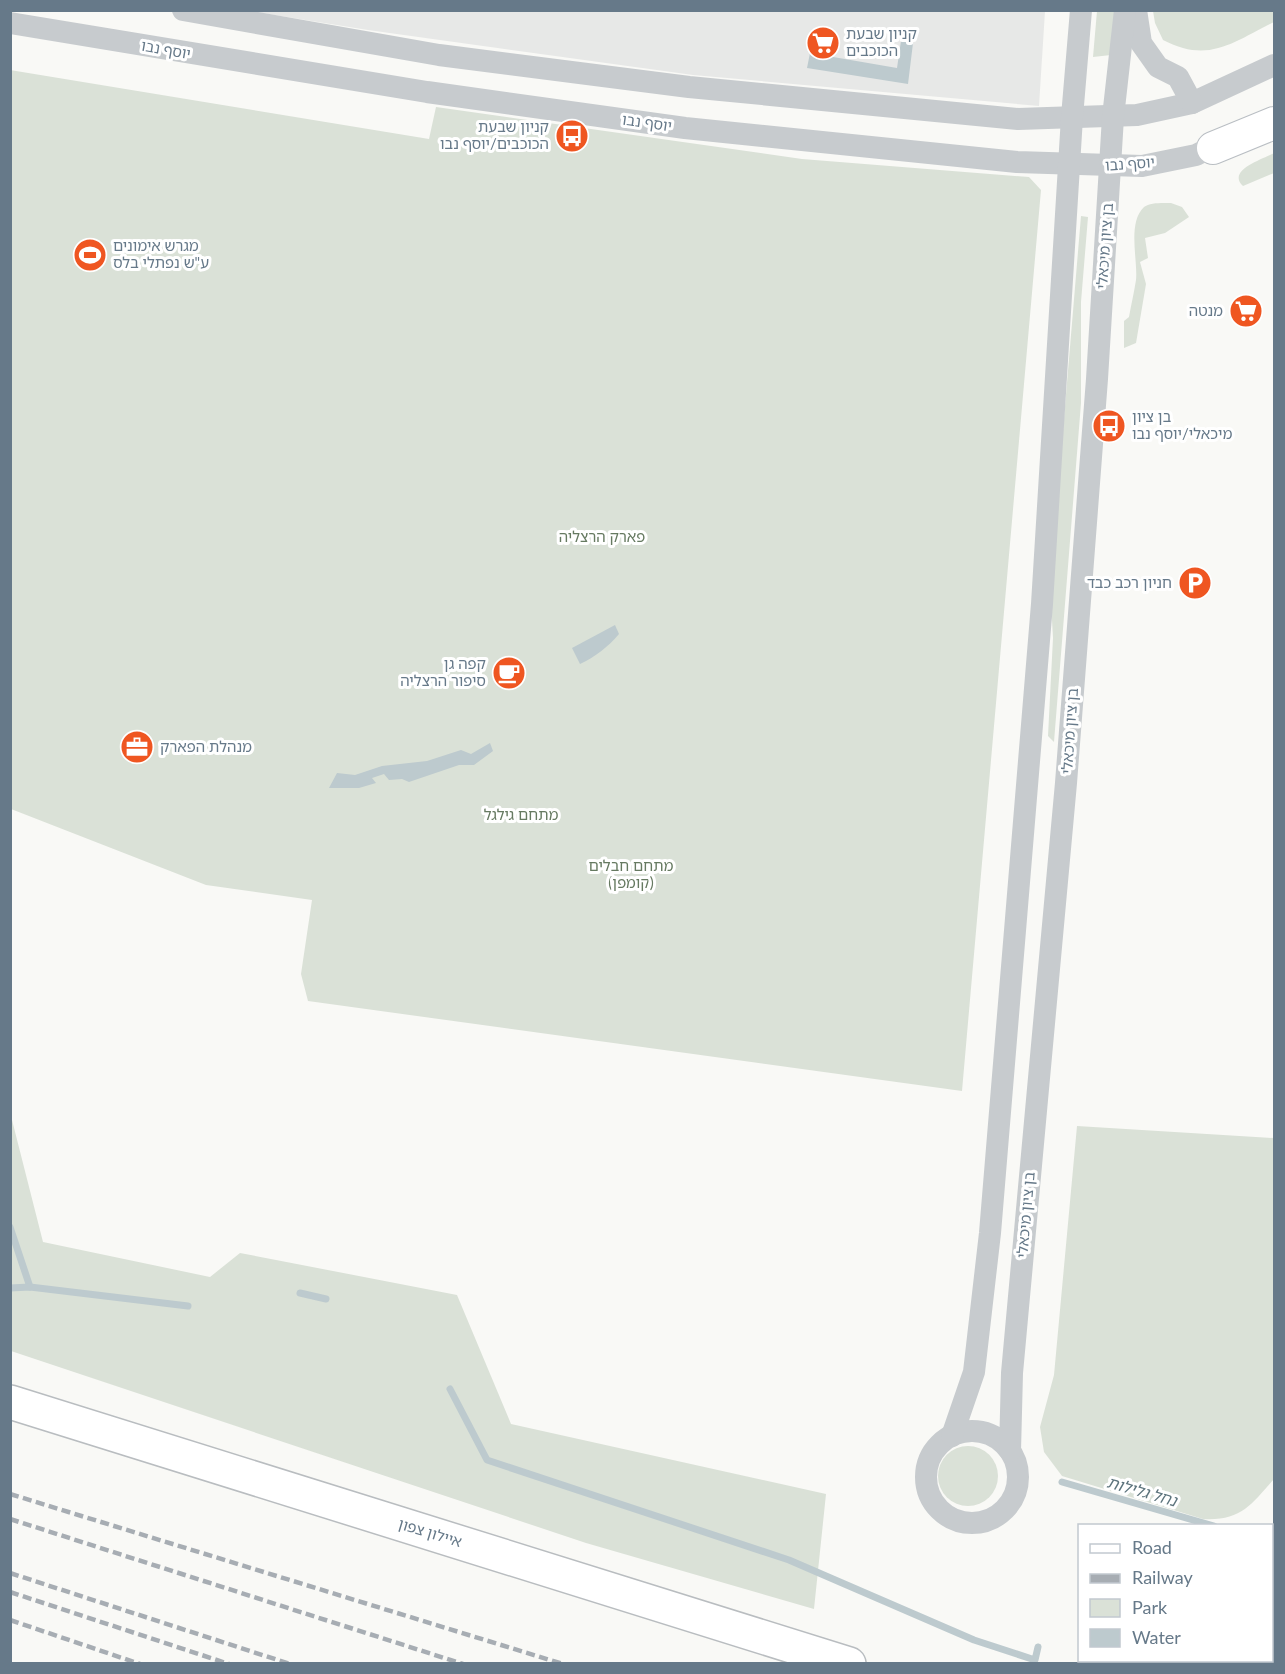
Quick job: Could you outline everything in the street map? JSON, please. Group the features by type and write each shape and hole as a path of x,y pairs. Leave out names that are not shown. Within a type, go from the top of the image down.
{"highway":[{"name":"איילון צפון","path":"10,1402 849,1664"}],"main road":[{"path":"1213,148 1275,123"}],"street":[{"path":"183,10 439,56 689,87 1018,118 1137,115 1192,103 1275,65"},
{"path":"952,1436 976,1431 989,1434 1001,1441 1010,1451 1017,1467 1018,1479 1011,1502 1004,1511 988,1520 970,1524 958,1521 937,1507 926,1483 927,1467 932,1454 952,1436 974,1372 990,1233 1042,604 1072,117 1081,10"},
{"name":"בן ציון מיכאלי","path":"1010,1451 1012,1373 1068,763 1113,117 1125,10"},
{"path":"1136,10 1141,43 1158,67 1178,77 1192,103"},
{"name":"יוסף נבו","path":"10,23 391,87 685,128 1017,162 1110,167 1142,166 1196,155 1213,148 1275,109"}],"shaded area":[{"path":"250,11 1045,11 1039,106 693,75 368,30"}],"green space":[{"path":"1097,11 1115,11 1111,55 1093,57"},
{"path":"1153,11 1274,11 1274,22 1220,48 1194,50 1163,40 1155,23"},
{"name":"פארק הרצליה","path":"10,70 429,139 436,107 802,159 1029,177 1041,190 962,1091 308,1001 301,974 312,900 206,885 11,809"},
{"path":"1274,153 1274,173 1243,186 1239,175 1243,170"},
{"path":"1171,203 1182,207 1189,217 1165,233 1145,238 1148,258 1140,262 1146,284 1136,343 1124,348 1124,321 1129,317 1136,280 1134,242 1136,222 1139,214 1147,205"},
{"path":"1081,216 1088,217 1081,302 1081,403 1054,742 1048,736 1053,638 1050,585"},
{"path":"11,1116 43,1242 210,1277 240,1253 457,1295 511,1424 826,1494 814,1609 586,1543 11,1351"},
{"path":"1077,1126 1274,1138 1274,1479 1251,1504 1236,1514 1216,1519 1203,1519 1062,1476 1044,1452 1040,1427 1054,1375"},
{"path":"968,1446 989,1455 998,1476 989,1497 968,1506 947,1497 938,1476 947,1455"}],"water":[{"path":"902,34 914,35 908,84 807,68 810,53 897,68"},
{"path":"615,625 619,634 615,639 596,655 580,664 572,648"},
{"path":"490,743 493,751 474,765 459,765 409,782 402,779 389,780 384,774 372,778 376,783 359,788 329,788 337,773 355,775 382,766 427,761 461,750 471,754"}],"waterway":[{"path":"10,1227 30,1287"},
{"path":"10,1288 30,1287 188,1306"},
{"path":"300,1293 326,1299"},
{"path":"450,1389 487,1460 789,1560 974,1640 1035,1660 1038,1647"},
{"name":"נחל גלילות","path":"1062,1482 1207,1524"}],"railway":[{"path":"10,1494 563,1664"},
{"path":"10,1519 463,1664"},
{"path":"10,1573 290,1664"},
{"path":"10,1592 229,1664"},
{"path":"10,1620 140,1664"}],"place":[{"name":"קניון שבעת הכוכבים","path":"823,43"},
{"name":"קניון שבעת הכוכבים/יוסף נבו","path":"572,136"},
{"name":"מגרש אימונים ע\"ש נפתלי בלס","path":"90,255"},
{"name":"מנטה","path":"1246,311"},
{"name":"בן ציון מיכאלי/יוסף נבו","path":"1109,426"},
{"name":"חניון רכב כבד","path":"1195,583"},
{"name":"קפה גן סיפור הרצליה","path":"509,673"},
{"name":"מנהלת הפארק","path":"137,747"}],"park label":[{"name":"מתחם גילגל","path":"521,815"},
{"name":"מתחם חבלים (קומפן)","path":"631,874"}]}
